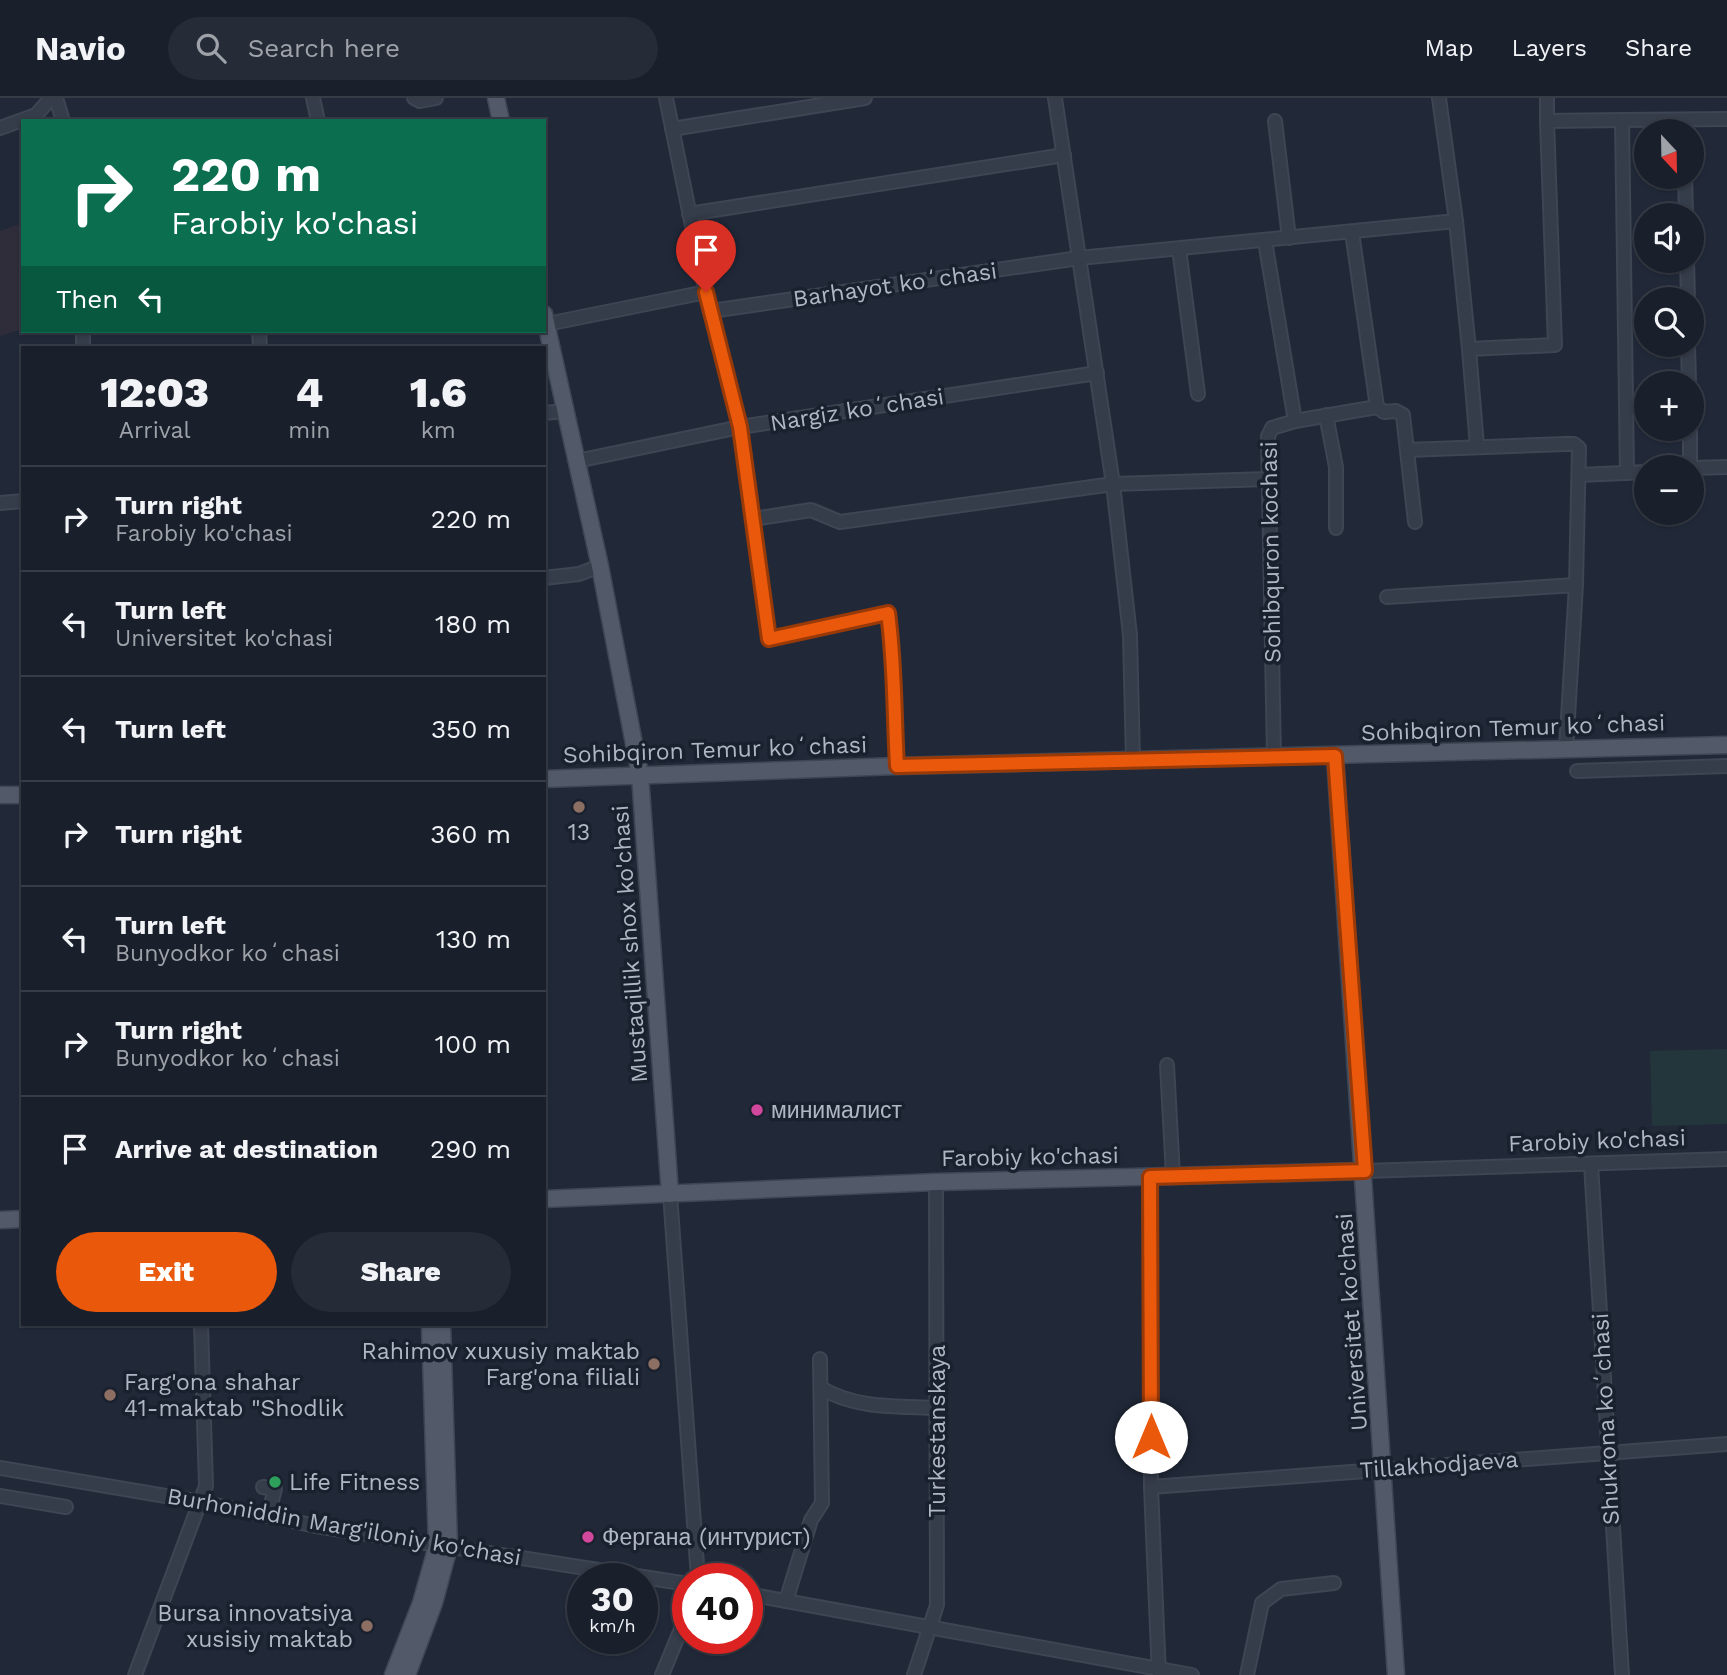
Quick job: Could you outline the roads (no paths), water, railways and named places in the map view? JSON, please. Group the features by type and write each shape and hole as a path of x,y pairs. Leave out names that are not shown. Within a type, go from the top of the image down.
{"main road":[{"path":"496,98 501,119"},
{"name":"Mustaqillik shox ko'chasi","path":"546,324 600,566 640,775 670,1194"},
{"name":"Sohibqiron Temur koʻchasi","path":"546,779 897,766 1727,745"},
{"name":"Universitet ko'chasi","path":"1335,756 1365,1171 1396,1675"},
{"path":"0,795 21,795"},
{"name":"Farobiy ko'chasi","path":"546,1199 936,1182 1365,1171"},
{"path":"0,1220 21,1219"},
{"path":"393,1675 443,1546 430,1326"},
{"path":"407,1675 434,1603 443,1546 442,1326"}],"street":[{"path":"25,119 36,115 51,98"},
{"path":"56,98 62,119"},
{"path":"313,98 318,119"},
{"path":"414,98 421,101 436,98"},
{"path":"666,98 706,292 740,427 769,639 888,613 895,663 893,692 897,766"},
{"path":"672,129 865,98"},
{"path":"1055,98 1113,484 1130,635 1133,760"},
{"path":"1439,98 1456,221 1476,446"},
{"path":"1469,349 1555,345 1547,98"},
{"path":"1704,122 1727,119"},
{"path":"0,128 21,120"},
{"path":"1622,120 1627,473"},
{"path":"1275,121 1289,238"},
{"path":"1547,121 1634,121"},
{"path":"689,214 1064,155"},
{"name":"Barhayot koʻchasi","path":"711,312 1079,258 1456,221"},
{"path":"1352,232 1377,407 1380,411 1403,415 1415,522"},
{"name":"Sohibquron kochasi","path":"1265,241 1295,421 1269,431 1274,757"},
{"path":"1179,249 1198,394"},
{"path":"546,319 706,292"},
{"name":"Nargiz koʻchasi","path":"577,461 740,427 1097,373"},
{"path":"1295,421 1377,407"},
{"path":"546,413 565,411"},
{"path":"1326,415 1336,467 1336,528"},
{"path":"1407,450 1574,444 1579,448 1576,585 1566,750"},
{"path":"1704,468 1727,467"},
{"path":"1579,475 1634,472"},
{"path":"753,520 811,510 844,522 1113,484 1268,479"},
{"path":"0,503 21,501"},
{"path":"546,578 579,574 600,566"},
{"path":"1387,597 1576,585"},
{"path":"1577,771 1727,765"},
{"path":"1167,1065 1173,1176"},
{"name":"Farobiy ko'chasi","path":"1365,1171 1727,1159"},
{"name":"Shukrona koʻchasi","path":"1591,1164 1622,1675"},
{"path":"1150,1177 1151,1487 1160,1672"},
{"name":"Turkestanskaya","path":"914,1675 937,1605 936,1182"},
{"name":"Mustaqillik shox ko'chasi","path":"670,1194 697,1563"},
{"path":"135,1675 206,1486 201,1326"},
{"path":"786,1601 811,1520 822,1503 820,1359"},
{"path":"821,1388 835,1396 866,1405 937,1408"},
{"name":"Tillakhodjaeva","path":"1151,1487 1727,1444"},
{"name":"Burhoniddin Marg'iloniy ko'chasi","path":"0,1468 443,1546 672,1582"},
{"path":"268,1516 274,1488"},
{"path":"0,1496 66,1507"},
{"path":"1247,1675 1262,1603 1281,1589 1334,1583"},
{"path":"763,1597 932,1626 1160,1672 1192,1675"},
{"path":"662,1675 672,1651"}],"place":[{"name":"13","path":"579,807"},
{"name":"минималист","path":"757,1110"},
{"name":"Rahimov xuxusiy maktab Farg'ona filiali","path":"654,1364"},
{"name":"Farg'ona shahar 41-maktab \"Shodlik","path":"110,1395"},
{"name":"Life Fitness","path":"275,1482"},
{"name":"Фергана (интурист)","path":"588,1537"},
{"name":"Bursa innovatsiya xusisiy maktab","path":"367,1626"}]}
